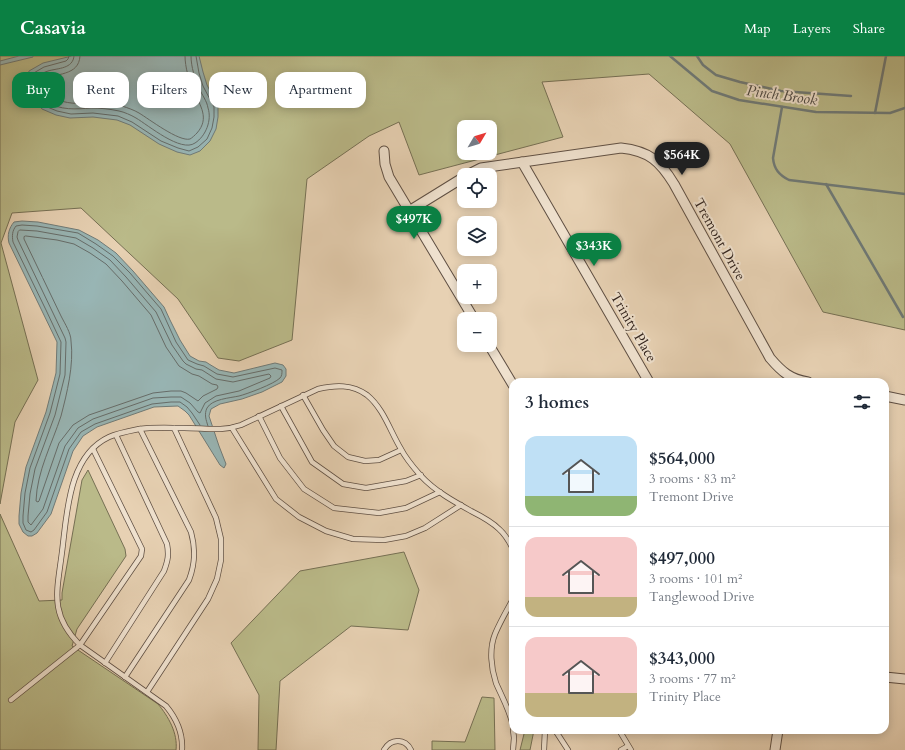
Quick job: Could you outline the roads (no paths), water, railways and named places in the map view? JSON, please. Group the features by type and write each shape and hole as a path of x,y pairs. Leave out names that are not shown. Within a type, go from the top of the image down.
{"street":[{"name":"Tremont Drive","path":"481,168 621,148 633,150 652,157 661,165 674,184 770,358 787,375 793,378"},
{"path":"384,152 385,164 389,177 470,312"},
{"name":"Trinity Place","path":"522,162 647,378"},
{"path":"409,211 457,181"},
{"path":"493,352 509,378"},
{"path":"889,397 905,400"},
{"path":"889,678 905,680"},
{"path":"775,750 777,734"}],"lane":[{"path":"182,750 181,736 171,712 162,702 80,645 72,637 63,622 58,606 57,594 67,509 72,484 83,462 100,442 109,437 140,429 232,428 318,388 342,386 356,388 374,401 380,409 401,450 420,475 448,498 490,521 500,529 509,542"},
{"path":"303,395 334,446 348,457 365,461 379,460 401,450"},
{"path":"281,406 312,462 343,484 366,488 406,481 420,475"},
{"path":"259,416 280,458 304,489 334,508 379,513 406,508 440,492"},
{"path":"147,692 208,599 217,579 221,560 221,539 216,518 174,428"},
{"path":"232,428 276,499 299,517 326,532 353,539 384,540 406,536 425,528 461,505"},
{"path":"125,677 189,580 193,569 194,555 194,543 191,532 140,429"},
{"path":"104,663 164,571 168,562 169,553 167,544 116,435"},
{"path":"11,700 80,645 141,556 142,549 93,449"},
{"path":"509,607 495,635 492,647 493,671 496,683 509,712"},
{"path":"513,750 514,734"},
{"path":"544,750 545,734"},
{"path":"558,734 568,750"},
{"path":"621,734 630,748 621,750"},
{"path":"384,750 388,744 397,741 406,744 411,750"}],"water":[{"path":"19,56 33,57 0,65 0,61"},
{"path":"72,56 199,56 209,89 209,108 218,108 216,129 210,141 200,151 190,155 177,152 159,144 130,125 117,120 93,117 70,118 56,115 41,108 65,108 65,72 29,72 43,63"},
{"path":"14,222 38,222 79,230 98,240 116,253 164,307 180,340 190,356 199,361 206,362 219,370 234,373 275,363 283,365 286,369 286,376 282,382 262,392 242,399 220,404 211,409 209,416 226,464 224,468 220,465 185,411 178,406 154,407 97,427 83,436 73,451 51,514 37,533 32,536 28,536 23,532 19,524 21,493 26,467 46,412 56,373 57,342 8,240 8,234"}],"waterway":[{"name":"Pinch Brook","path":"670,56 712,91 739,100 816,112 890,113 905,108"},
{"path":"697,56 703,65 716,75 740,82 781,91 851,96"},
{"path":"875,113 886,56"},
{"path":"782,107 773,158 776,168 782,176 789,180 905,194"},
{"path":"826,184 903,317"}]}
